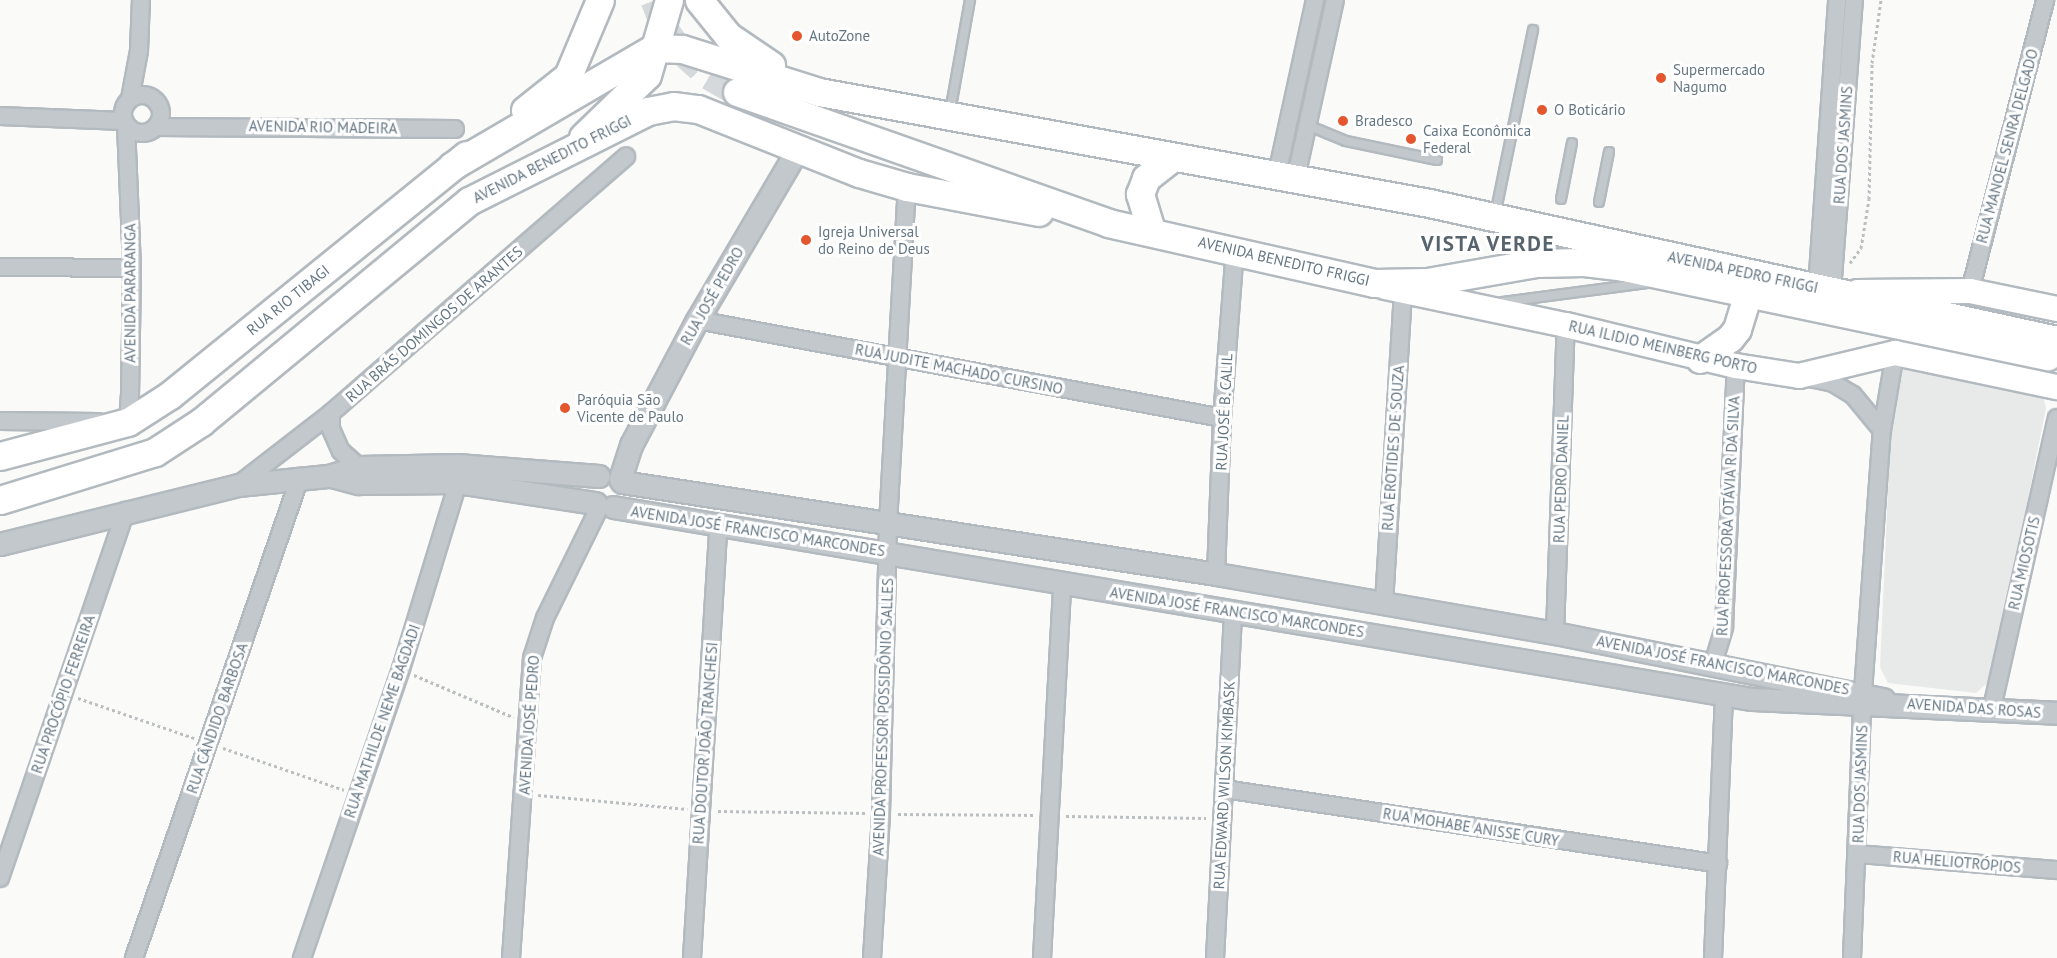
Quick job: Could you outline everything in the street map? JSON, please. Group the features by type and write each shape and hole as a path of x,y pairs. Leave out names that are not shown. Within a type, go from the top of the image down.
{"main road":[{"name":"RUA RIO TIBAGI","path":"0,456 128,422 184,384 452,166 568,76 600,0"},
{"path":"574,146 619,97 647,75 669,0"},
{"path":"699,0 728,36 819,92"},
{"path":"452,166 654,48 699,52 819,92 949,118 1286,176"},
{"name":"AVENIDA BENEDITO FRIGGI","path":"737,92 1108,223"},
{"name":"AVENIDA BENEDITO FRIGGI","path":"0,500 104,470 155,452 201,422 469,201 574,146 648,111 673,106 698,109 797,150 907,187 1151,230 1374,283 1427,282 1536,263 1584,262 1682,279 1741,282"},
{"path":"1151,230 1140,194 1146,178 1173,157"},
{"name":"AVENIDA PEDRO FRIGGI","path":"1286,176 1429,203 1741,282 2057,358"},
{"path":"1700,358 1730,338 1743,313 1741,282"},
{"name":"AVENIDA PEDRO FRIGGI","path":"1741,282 1831,284 2057,340"},
{"name":"RUA ILIDIO MEINBERG PORTO","path":"1374,283 1403,293 1566,325 1736,366 1799,376 1894,353 2057,387"},
{"path":"1831,284 1970,291 2057,309"},
{"path":"128,422 155,452"},
{"path":"104,470 123,443 128,422"}],"street":[{"name":"AVENIDA PARARANGA","path":"128,422 132,268 127,164 129,118 139,51 141,0"},
{"path":"1286,176 1315,0"},
{"path":"1286,176 1307,125 1335,0"},
{"name":"RUA DOS JASMINS","path":"1831,284 1837,0"},
{"name":"RUA DOS JASMINS","path":"1831,284 1854,0"},
{"name":"RUA MANOEL SENRA DELGADO","path":"1970,291 2045,0"},
{"name":"AVENIDA PARARANGA","path":"139,51 148,96"},
{"path":"0,116 129,118 148,96"},
{"name":"AVENIDA RIO MADEIRA","path":"148,96 161,109 191,124"},
{"path":"157,127 161,109"},
{"name":"AVENIDA RIO MADEIRA","path":"129,118 157,127 191,124 455,129"},
{"name":"RUA JOSÉ PEDRO","path":"612,478 697,320 797,150"},
{"name":"RUA BRÁS DOMINGOS DE ARANTES","path":"238,485 331,413 626,157"},
{"name":"AVENIDA PROFESSOR POSSIDÔNIO SALLES","path":"872,958 881,813 888,524 907,187"},
{"name":"RUA JOSÉ B. CALIL","path":"1216,574 1222,418 1234,249"},
{"path":"0,267 132,268"},
{"name":"RUA EROTIDES DE SOUZA","path":"1383,603 1403,293"},
{"name":"RUA JUDITE MACHADO CURSINO","path":"697,320 1222,418"},
{"name":"RUA PEDRO DANIEL","path":"1556,633 1566,325"},
{"name":"RUA DOS JASMINS","path":"1852,958 1863,699 1882,430 1894,353"},
{"name":"RUA PROFESSORA OTÁVIA R DA SILVA","path":"1713,664 1725,627 1736,366"},
{"path":"1799,376 1833,383 1853,395 1882,430"},
{"path":"331,413 331,429 341,451 359,467"},
{"name":"RUA MIOSOTIS","path":"1992,708 2057,418"},
{"path":"0,421 128,422"},
{"name":"AVENIDA JOSÉ FRANCISCO MARCONDES","path":"0,544 238,485 328,476 359,467 458,465 612,478 888,524 1216,574 1556,633 1758,672 1863,699"},
{"name":"AVENIDA JOSÉ FRANCISCO MARCONDES","path":"328,476 359,483 458,483 603,505 718,527 888,552 1752,699 1863,699"},
{"name":"RUA CÂNDIDO BARBOSA","path":"134,958 300,477"},
{"path":"612,478 623,498 603,505 591,485 612,478"},
{"name":"RUA MATHILDE NEME BAGDADI","path":"302,958 401,669 458,483"},
{"name":"AVENIDA JOSÉ PEDRO","path":"512,958 532,658 545,618 603,505"},
{"name":"RUA PROCÓPIO FERREIRA","path":"0,878 126,511"},
{"name":"RUA DOUTOR JOÃO TRANCHESI","path":"692,958 718,527"},
{"path":"1042,958 1062,583"},
{"name":"RUA EDWARD WILSON KIMBASK","path":"1215,958 1233,612"},
{"path":"1752,699 1764,689 1758,672"},
{"path":"1713,958 1724,694"},
{"name":"AVENIDA DAS ROSAS","path":"1863,699 1892,703 2057,713"},
{"name":"RUA MOHABE ANISSE CURY","path":"1224,789 1718,864"},
{"name":"RUA HELIOTRÓPIOS","path":"1858,854 2057,870"}],"lane":[{"path":"949,118 970,0"},
{"path":"1494,219 1533,30"},
{"path":"1307,125 1346,141 1437,160"},
{"path":"1561,199 1572,143"},
{"path":"1599,202 1609,152"},
{"path":"1463,305 1545,299 1682,279"}],"path":[{"path":"1831,284 1862,248 1869,199 1872,63 1881,0"},
{"path":"401,669 528,723"}],"shaded area":[{"path":"1906,367 2043,396 2046,408 1992,679 1976,693 1888,683 1880,667 1893,381"}],"tunnel":[{"path":"654,0 665,29 680,50 709,76 737,92"}],"place":[{"name":"AutoZone","path":"797,36"},
{"name":"Supermercado Nagumo","path":"1661,78"},
{"name":"O Boticário","path":"1542,110"},
{"name":"Bradesco","path":"1343,121"},
{"name":"Caixa Econômica Federal","path":"1411,139"},
{"name":"Igreja Universal do Reino de Deus","path":"806,240"},
{"name":"Paróquia São Vicente de Paulo","path":"565,408"}],"district":[{"name":"VISTA VERDE","path":"1488,244"}]}
